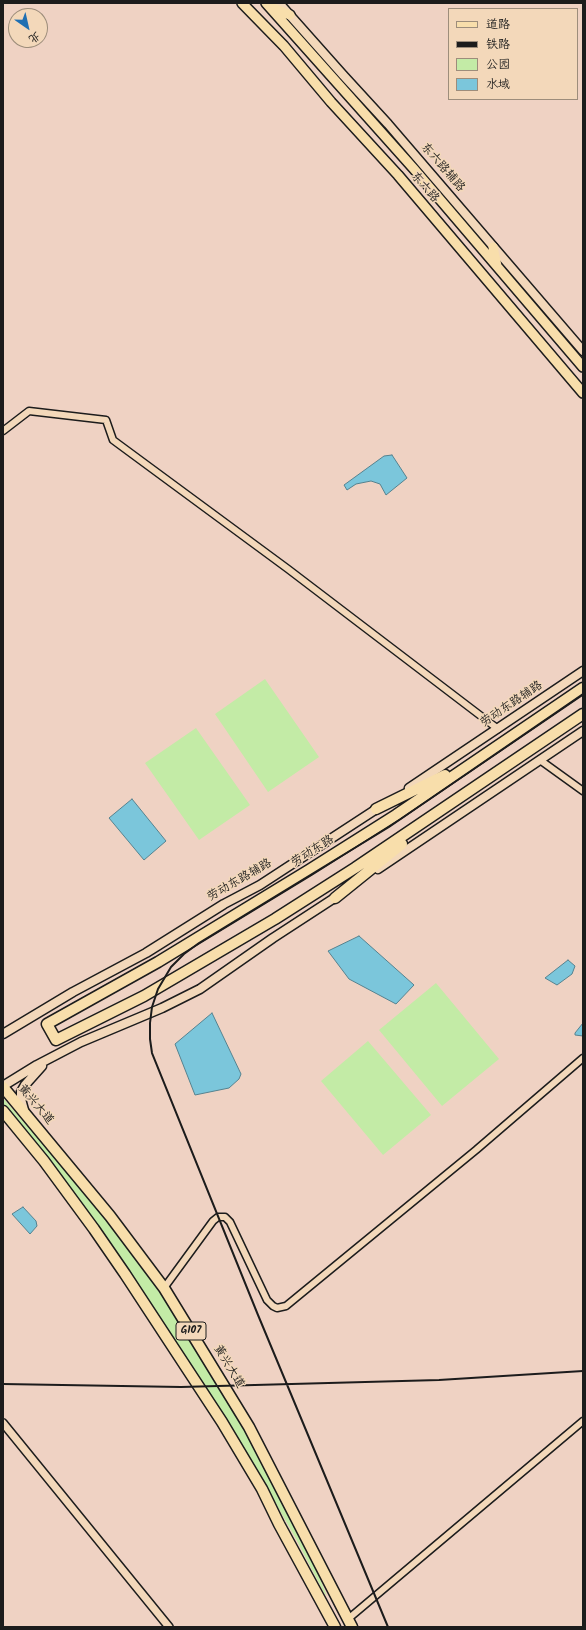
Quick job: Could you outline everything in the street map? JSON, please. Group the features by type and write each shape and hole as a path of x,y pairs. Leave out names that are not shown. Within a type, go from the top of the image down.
{"highway":[{"name":"劳动东路","path":"483,782 355,868 275,919 144,996 56,1040 47,1024 158,962 396,815 583,688"},
{"path":"335,898 384,858 483,782 583,714"},
{"path":"376,809 437,779 523,730"},
{"name":"黄兴大道","path":"3,1086 110,1216 164,1288 249,1426 350,1623"},
{"name":"G107","path":"3,1111 44,1161 130,1280 222,1422 262,1489 335,1627"}],"main road":[{"name":"东六路","path":"242,3 284,46 331,102 398,175 583,393"},
{"name":"东六路辅路","path":"280,3 388,124 583,351"},
{"name":"东六路","path":"267,5 414,169 583,367"},
{"path":"267,5 290,15"},
{"path":"493,247 497,267"},
{"name":"劳动东路辅路","path":"3,1034 55,1003 146,953 224,904 260,885 294,864 583,671"},
{"path":"3,1086 59,1053 113,1028 162,1008 194,992 583,731"},
{"path":"3,1029 55,1003"},
{"path":"25,1113 21,1099 24,1085 45,1064 59,1053"}],"street":[{"path":"3,431 29,411 106,420 113,440 294,574 498,729"},
{"path":"540,760 583,791"},
{"path":"164,1288 213,1222 218,1217 225,1217 230,1222 269,1304 277,1308 286,1306 476,1150 583,1058"},
{"path":"350,1623 583,1421"},
{"path":"3,1423 169,1627"}],"green space":[{"path":"265,679 319,757 268,792 215,714"},
{"path":"196,728 250,805 199,840 145,763"},
{"path":"436,983 499,1059 442,1106 379,1030"},
{"path":"368,1041 431,1115 383,1155 321,1081"},
{"path":"3,1098 94,1204 130,1249 190,1338 250,1439 318,1574 327,1596 254,1465 156,1311 105,1235 3,1103"}],"water":[{"path":"392,455 407,478 386,495 380,484 371,481 356,484 347,490 344,485 384,456"},
{"path":"132,799 166,841 144,860 109,818"},
{"path":"359,936 414,985 396,1004 349,979 328,951"},
{"path":"568,960 575,966 572,974 557,985 545,978"},
{"path":"212,1013 241,1074 239,1079 229,1088 195,1095 175,1044"},
{"path":"583,1023 583,1036 575,1035 575,1033"},
{"path":"23,1207 36,1221 37,1226 30,1234 12,1214"}],"railway":[{"path":"388,1627 258,1315 152,1053 150,1039 152,1007 158,989 171,967 184,954 199,943 389,827 583,694"},
{"path":"3,1384 181,1387 439,1380 583,1371"}]}
